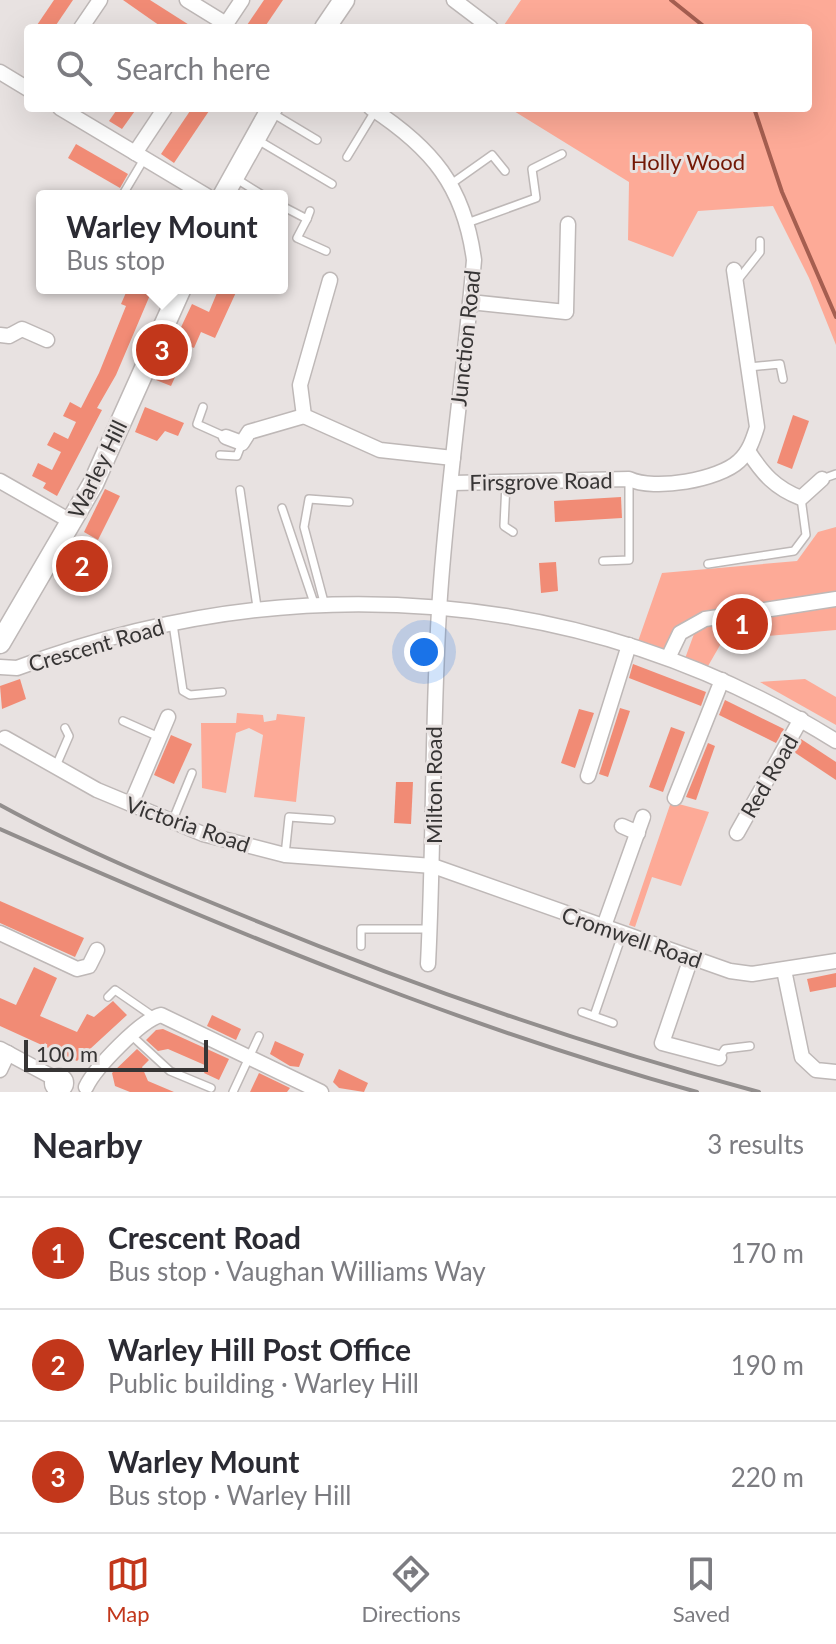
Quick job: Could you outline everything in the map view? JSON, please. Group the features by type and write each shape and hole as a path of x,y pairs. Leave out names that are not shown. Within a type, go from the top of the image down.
{"main road":[{"path":"328,24 344,0"},
{"path":"226,190 270,112"},
{"name":"Warley Hill","path":"4,630 72,522 115,437 178,294"}],"street":[{"path":"84,24 100,0"},
{"path":"187,0 221,24"},
{"path":"225,24 242,0"},
{"path":"454,0 486,24"},
{"path":"0,72 24,87"},
{"path":"67,112 197,190"},
{"path":"140,156 163,112"},
{"name":"Junction Road","path":"377,112 420,144 451,184 467,223 474,260 439,606"},
{"path":"470,302 566,312 568,224"},
{"path":"735,276 757,427 748,451 765,477 782,491 801,498 829,476"},
{"path":"304,416 300,385 330,280"},
{"path":"0,335 9,336 22,329 47,340"},
{"path":"226,437 242,443 249,432 304,416 380,450 453,458"},
{"name":"Firsgrove Road","path":"452,483 629,479 639,484 720,475 748,451"},
{"path":"0,481 72,522"},
{"path":"668,658 680,633 705,619 836,599"},
{"name":"Crescent Road","path":"0,667 17,668 172,622 257,607 319,603 439,606 530,619 668,658 722,680 801,719 836,741"},
{"name":"Milton Road","path":"428,964 433,866 432,735 439,606"},
{"path":"588,776 629,645"},
{"path":"675,798 722,680"},
{"path":"131,804 168,717"},
{"name":"Red Road","path":"737,833 801,719"},
{"name":"Victoria Road","path":"5,738 55,768 203,834 285,855 433,866"},
{"path":"604,926 643,817"},
{"path":"622,826 638,833"},
{"name":"Cromwell Road","path":"433,866 691,958 752,974 836,961"},
{"path":"0,933 77,969 89,966 97,950"},
{"path":"691,958 662,1043 719,1058"},
{"path":"784,970 802,1057 816,1070 836,1072"},
{"path":"0,1070 4,1051 69,1088 154,1017 167,1017 316,1091"}],"lane":[{"path":"274,112 317,140"},
{"path":"347,157 371,112"},
{"path":"254,138 332,184"},
{"path":"467,223 536,198 532,169 562,154"},
{"path":"451,184 492,155 505,171"},
{"path":"125,190 140,156"},
{"path":"233,177 254,190"},
{"path":"288,208 308,215 297,238 326,251"},
{"path":"735,276 760,252 760,241"},
{"path":"749,367 780,364 783,379"},
{"path":"203,407 197,424 226,437"},
{"path":"220,455 237,456 242,443"},
{"path":"603,561 629,560 629,479"},
{"path":"506,483 504,526 506,531 513,532"},
{"path":"240,490 257,607"},
{"path":"708,564 794,551 806,535 801,498"},
{"path":"319,603 304,527 309,499 349,502"},
{"path":"282,508 319,603"},
{"path":"172,622 183,691 190,695 222,692"},
{"path":"123,721 159,737"},
{"path":"55,768 69,736 65,728"},
{"path":"172,822 192,773"},
{"path":"285,855 289,817 331,820"},
{"path":"361,946 361,929 430,929"},
{"path":"594,1016 623,932"},
{"path":"108,997 115,990 154,1017"},
{"path":"582,1012 613,1023"},
{"path":"132,1036 170,1071 211,1088"},
{"path":"233,1092 259,1036"},
{"path":"719,1058 725,1049 750,1046"}],"green space":[{"name":"Holly Wood","path":"521,0 836,0 836,345 809,278 773,206 698,211 673,257 628,240 629,182 515,112 812,112 812,24 505,24"},
{"path":"836,527 836,630 723,640 704,673 683,664 698,623 668,658 636,647 662,573 797,561 818,532"},
{"path":"805,679 836,697 836,725 760,682"},
{"path":"237,713 263,715 264,722 276,720 277,714 305,717 296,802 254,797 263,735 249,728 236,733 226,793 202,788 201,723 236,723"},
{"path":"671,802 709,812 681,886 652,877 635,927 629,925"}],"building":[{"path":"54,0 73,0 57,24 38,24"},
{"path":"123,0 150,0 188,24 157,24"},
{"path":"264,0 283,0 267,24 248,24"},
{"path":"115,112 134,112 122,129 109,121"},
{"path":"189,112 208,112 174,163 161,154"},
{"path":"76,144 128,174 120,188 68,158"},
{"path":"125,294 150,294 116,375 97,408 102,410 57,496 43,488 46,483 32,476 38,463 52,470 61,452 47,445 54,432 68,439 76,422 63,416 70,402 81,408 126,306 121,304"},
{"path":"216,294 235,294 215,338 201,332 194,348 189,346 171,386 156,380 192,304 209,312"},
{"path":"145,407 184,423 178,436 165,431 157,441 135,432"},
{"path":"793,415 809,421 792,469 777,463"},
{"path":"105,489 120,496 98,540 84,532"},
{"path":"621,497 622,518 555,522 554,501"},
{"path":"556,562 558,591 541,593 539,563"},
{"path":"633,664 706,692 701,706 629,678"},
{"path":"20,679 26,699 2,709 0,686"},
{"path":"725,700 784,729 776,743 719,715"},
{"path":"620,708 630,711 608,777 599,774"},
{"path":"579,709 594,713 575,768 561,763"},
{"path":"671,727 685,732 663,792 649,787"},
{"path":"171,735 192,744 174,784 154,775"},
{"path":"801,739 836,762 836,780 794,752"},
{"path":"708,743 715,746 696,800 686,797"},
{"path":"396,782 413,782 411,824 394,823"},
{"path":"0,901 84,938 75,957 0,923"},
{"path":"34,967 57,978 40,1016 77,1032 87,1014 94,1017 113,1001 127,1015 77,1061 0,1026 0,998 16,1005"},
{"path":"836,973 836,987 810,992 807,979"},
{"path":"212,1015 241,1029 236,1040 207,1026"},
{"path":"163,1029 229,1059 219,1080 204,1073 207,1066 168,1049 158,1051 146,1040 156,1030"},
{"path":"275,1041 304,1054 299,1067 290,1066 270,1054"},
{"path":"137,1049 149,1060 142,1067 148,1081 174,1092 130,1092 115,1086 112,1073"},
{"path":"339,1069 368,1083 364,1092 339,1088 333,1082"},
{"path":"259,1073 290,1088 287,1092 250,1092"}],"waterway":[{"path":"671,0 701,24"},
{"path":"755,112 782,192 836,317"}],"railway":[{"path":"0,805 157,880 379,969 567,1035 759,1092"},
{"path":"0,829 257,939 431,1006 607,1066 697,1092"}],"place":[{"name":"Warley Mount","path":"162,350"},
{"name":"Warley Hill Post Office","path":"82,566"},
{"name":"Crescent Road","path":"742,624"}]}
